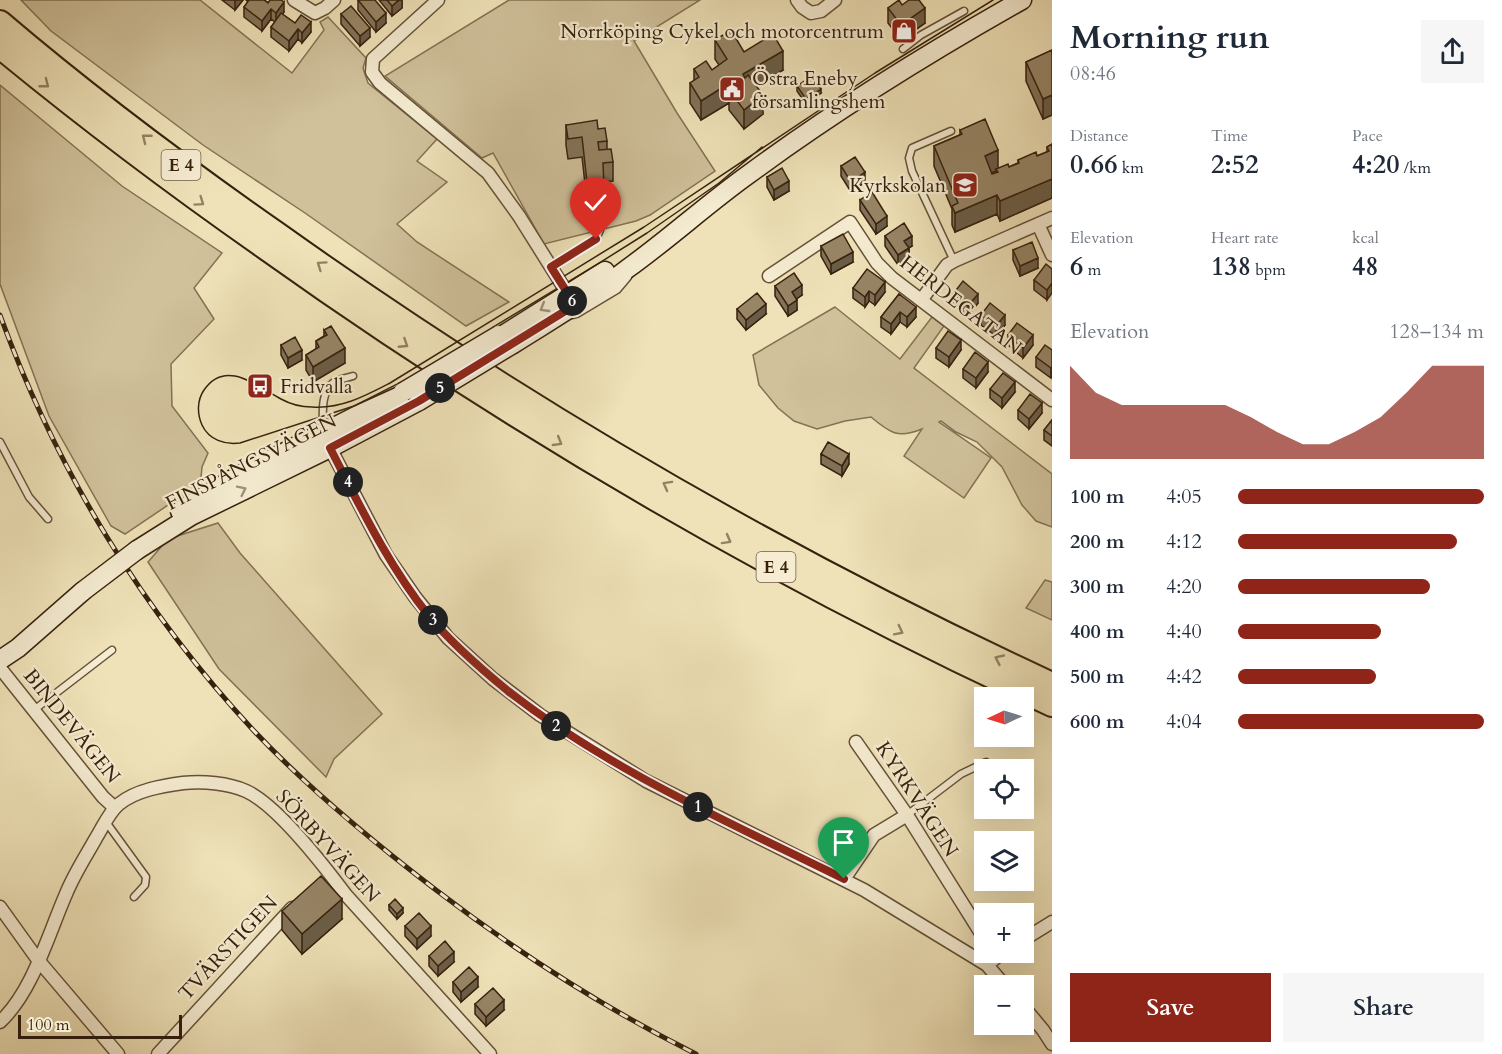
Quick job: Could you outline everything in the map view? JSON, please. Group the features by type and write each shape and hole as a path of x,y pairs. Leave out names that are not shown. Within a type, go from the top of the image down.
{"highway":[{"name":"E 4","path":"0,22 193,175 368,299 515,394 657,480 828,574 1052,684"},
{"name":"E 4","path":"0,47 184,191 355,312 508,412 648,496 818,590 1052,705"}],"main road":[{"name":"FINSPÅNGSVÄGEN","path":"0,658 18,648 80,588 133,547 411,396 639,260 750,173 953,33 1022,0"},
{"name":"FINSPÅNGSVÄGEN","path":"506,340 555,318 571,300 684,224"}],"street":[{"path":"294,0 315,13 334,0"},
{"path":"438,0 373,58 372,72 380,82 488,173 519,216 571,300"},
{"path":"797,0 811,13 821,10 835,0"},
{"path":"922,299 947,265 1052,218"},
{"name":"HERDEGATAN","path":"769,276 850,222 877,263 892,278 1052,400"},
{"path":"1038,224 1052,255"},
{"path":"327,441 386,555 410,590 448,638 540,715 646,781 974,946"},
{"name":"BINDEVÄGEN","path":"0,668 103,797 115,808"},
{"name":"KYRKVÄGEN","path":"856,742 907,815 974,922"},
{"name":"SÖRBYVÄGEN","path":"0,1022 19,1000 67,891 115,808 129,797 143,792 175,784 202,783 232,786 247,791 270,808 323,874 346,895 490,1054"},
{"path":"844,879 874,835 907,815"},
{"name":"TVÄRSTIGEN","path":"158,1054 303,896"},
{"path":"0,907 38,960 118,1054"},
{"path":"1034,933 1052,922"},
{"path":"1034,1019 1052,1044"}],"lane":[{"path":"903,49 921,34 964,11"},
{"path":"947,20 953,33"},
{"path":"951,131 912,148 909,158 912,171 954,261"},
{"path":"551,267 596,239 600,230"},
{"path":"555,318 577,314 616,290 627,279 639,260"},
{"path":"327,441 324,401 327,389 334,381 353,376"},
{"path":"0,442 29,496 48,519"},
{"path":"34,710 112,650"},
{"path":"907,815 961,774 974,768"},
{"path":"106,822 146,877 145,885 134,897"}],"shaded area":[{"path":"21,0 200,0 292,73 324,30 320,22 328,17 366,58 363,68 368,83 437,139 417,161 447,182 397,224 417,242 509,302 466,326 305,213 203,145 51,31"},
{"path":"509,0 700,0 634,41 715,171 650,215 636,221 544,244 493,153 482,158 385,76"},
{"path":"0,85 122,186 222,253 194,288 214,319 171,364 172,406 208,453 202,467 200,488 180,497 125,534 111,526 49,416 0,284"},
{"path":"835,307 900,359 932,317 944,326 914,368 1052,474 1052,527 1036,521 1022,505 1002,467 977,442 956,432 941,421 939,422 991,458 964,498 904,456 922,429 907,434 895,433 871,417 817,429 794,421 778,408 759,385 753,355"},
{"path":"218,523 240,553 382,714 334,759 326,777 219,669 148,562 168,539"},
{"path":"1045,580 1052,582 1052,620 1026,608"}],"building":[{"path":"249,0 264,0 268,3 270,0 284,2 276,13 271,9 262,21 244,7"},
{"path":"358,0 375,0 386,13 376,22"},
{"path":"387,0 399,0 392,6"},
{"path":"899,0 902,5 909,0 919,0 925,8 901,25 888,8"},
{"path":"351,6 370,28 360,36 341,14"},
{"path":"281,13 295,23 301,15 311,22 302,33 298,29 289,41 271,27"},
{"path":"731,30 744,52 773,34 783,51 743,74 745,78 748,75 763,95 744,110 729,90 734,87 731,82 701,101 690,83 699,77 694,69 706,61 712,70 727,59 715,40"},
{"path":"1052,50 1052,95 1043,99 1026,62"},
{"path":"812,76 821,89 806,99 797,86"},
{"path":"985,119 998,150 985,156 992,174 998,172 996,169 1008,164 1009,167 1019,163 1018,160 1036,152 1037,156 1049,151 1047,147 1052,144 1052,179 1000,201 997,195 955,213 952,206 958,203 934,146 962,134 960,130"},
{"path":"597,120 598,129 605,128 607,141 598,142 599,150 611,149 613,162 603,163 604,189 588,191 582,137 568,139 566,125"},
{"path":"855,157 865,172 851,182 841,166"},
{"path":"782,168 789,181 774,190 767,177"},
{"path":"872,192 887,216 876,224 860,200"},
{"path":"904,223 912,236 904,241 909,248 898,255 885,236"},
{"path":"843,234 853,252 831,264 821,246"},
{"path":"1032,242 1038,258 1020,266 1013,250"},
{"path":"1046,264 1052,269 1052,283 1047,290 1034,280"},
{"path":"867,269 885,282 875,295 869,291 865,297 853,288"},
{"path":"794,273 802,285 792,292 797,300 788,306 775,286"},
{"path":"963,281 978,294 968,306 953,294"},
{"path":"757,293 766,304 746,320 737,309"},
{"path":"899,294 916,307 907,317 900,312 891,324 881,317"},
{"path":"990,303 1005,315 996,326 981,315"},
{"path":"1017,323 1033,335 1023,348 1008,335"},
{"path":"331,326 345,348 313,367 306,355 319,347 316,341 327,335 324,330"},
{"path":"948,331 961,340 949,357 936,348"},
{"path":"295,337 302,350 288,358 281,345"},
{"path":"1045,345 1052,350 1051,368 1036,357"},
{"path":"975,352 988,362 976,378 963,369"},
{"path":"1003,373 1015,382 1002,398 990,389"},
{"path":"1030,394 1042,403 1029,419 1018,410"},
{"path":"1052,420 1052,436 1044,430"},
{"path":"828,442 849,454 842,466 821,454"},
{"path":"321,876 342,899 302,934 282,911"},
{"path":"395,899 403,908 397,914 389,905"},
{"path":"419,913 431,926 417,939 405,926"},
{"path":"445,941 454,952 438,966 429,956"},
{"path":"469,967 478,977 461,992 453,982"},
{"path":"493,988 504,1000 486,1017 475,1004"}],"tram line":[{"path":"762,147 719,183 647,233 491,331 396,387 354,406 240,443 229,443 213,438 202,425 198,407 200,398 204,390 222,376 242,378 284,401 308,407 343,404 390,383 644,227 875,73 993,0"}],"railway":[{"path":"0,315 22,372 48,428 106,536 176,638 255,732 297,774 365,834 467,913 562,978 628,1018 696,1054"}],"place":[{"name":"Norrköping Cykel och motorcentrum","path":"904,31"},
{"name":"Östra Eneby församlingshem","path":"732,89"},
{"name":"Kyrkskolan","path":"965,185"},
{"name":"Fridvalla","path":"260,386"}],"route":[{"path":"596,239 551,267 575,305 419,401 330,448 386,555 415,597 448,638 493,678 540,715 646,781 844,879"}]}
